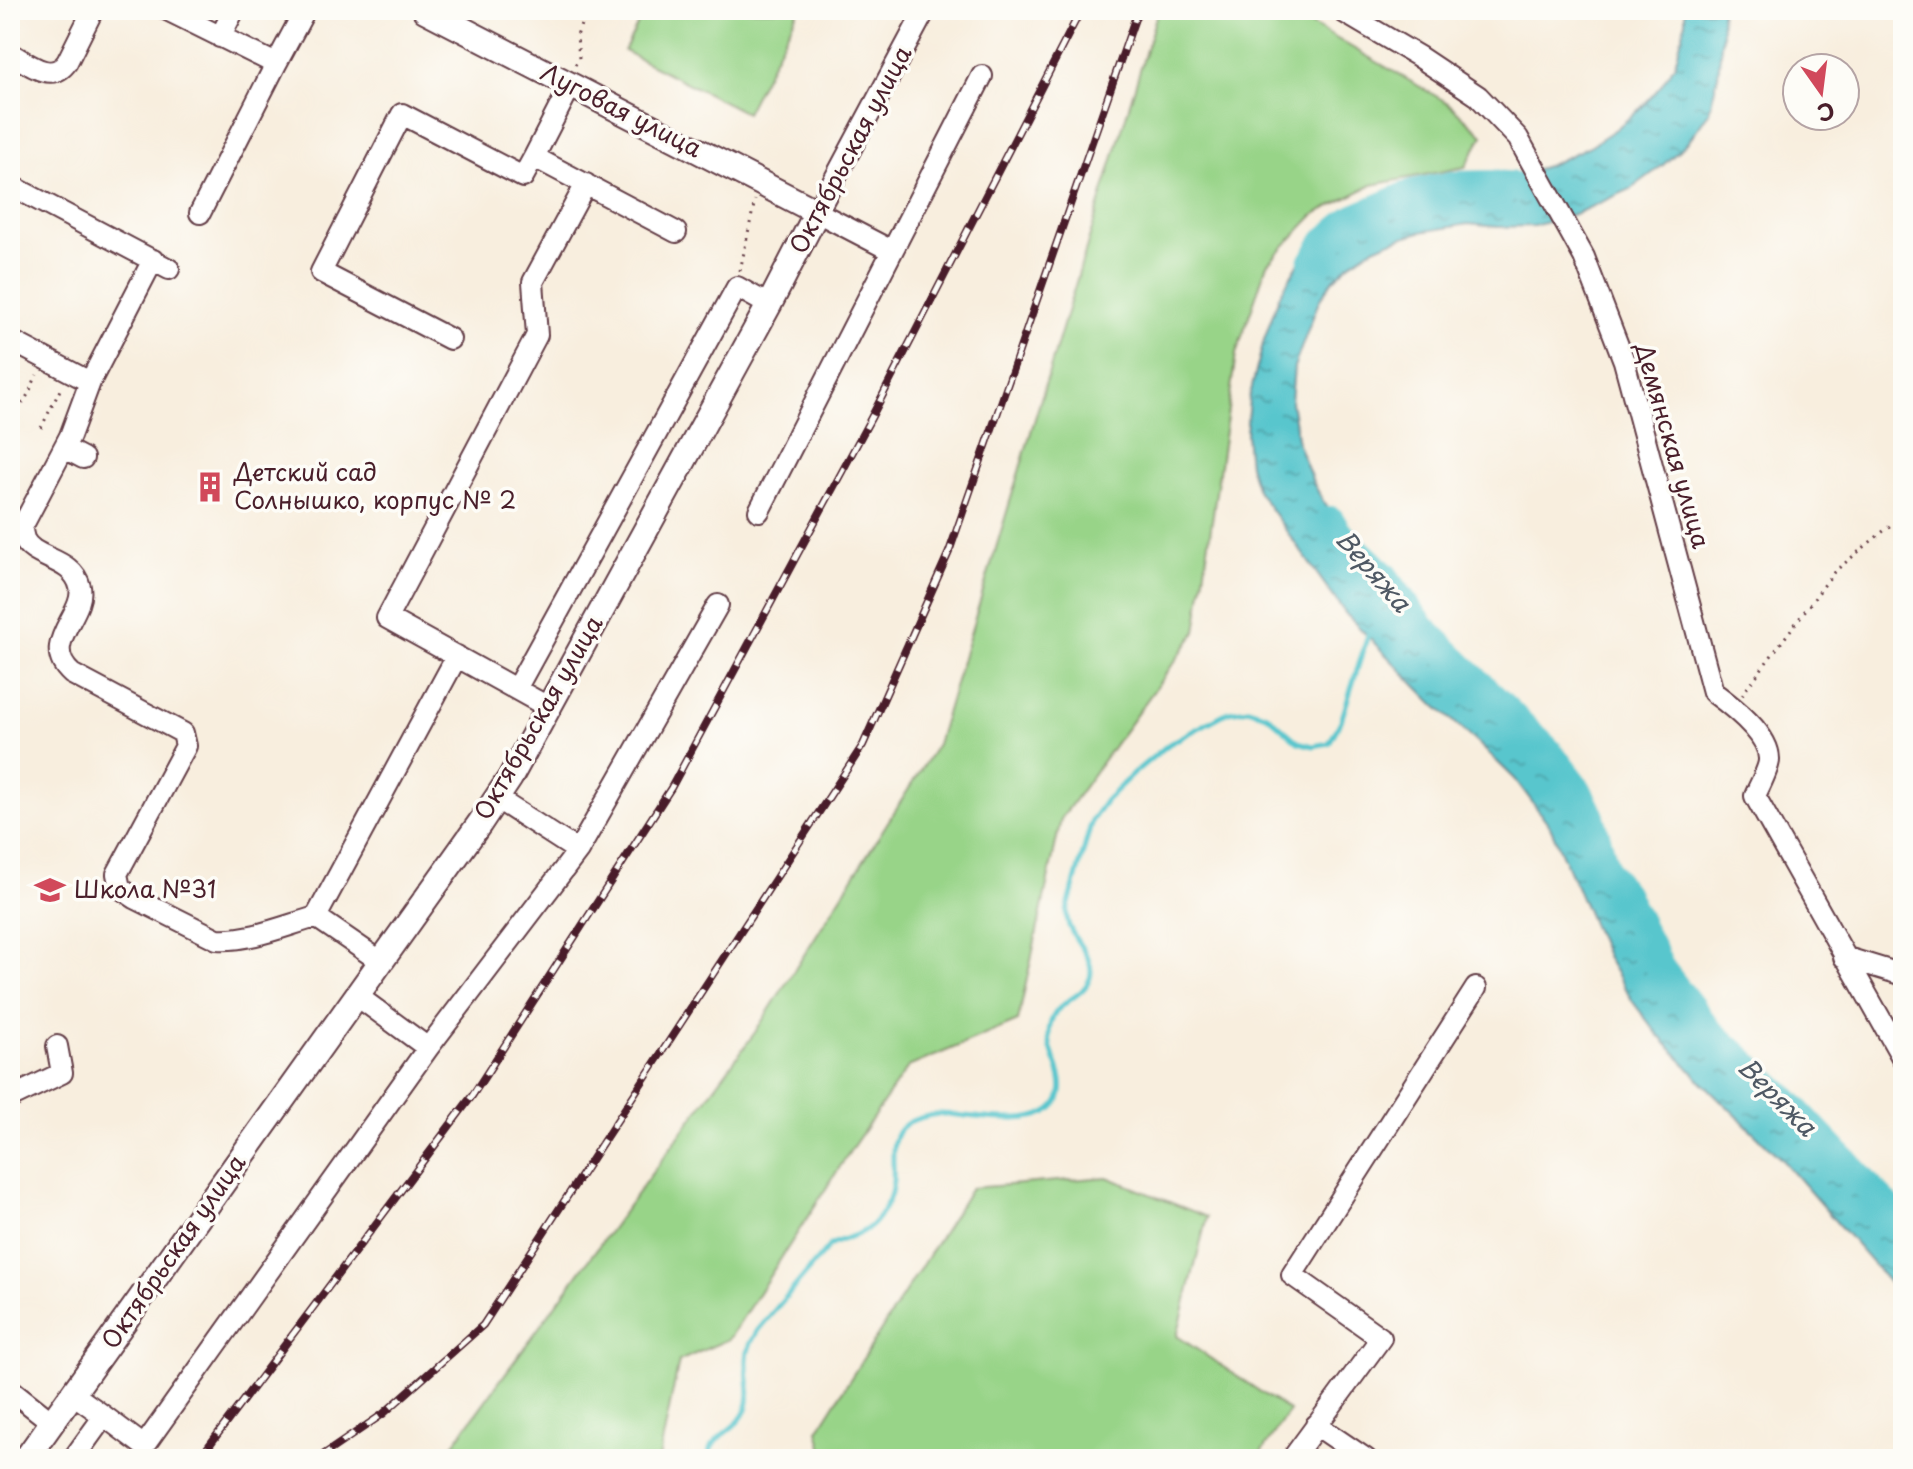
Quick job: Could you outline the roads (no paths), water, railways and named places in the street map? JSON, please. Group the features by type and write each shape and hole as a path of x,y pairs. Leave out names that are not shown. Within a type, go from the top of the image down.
{"main road":[{"name":"Луговая улица","path":"425,10 817,212"},
{"name":"Октябрьская улица","path":"26,1459 510,778 817,212"}],"street":[{"path":"10,53 41,70 57,72 67,62 93,10"},
{"path":"167,10 276,64"},
{"path":"220,37 234,10"},
{"path":"200,213 305,10"},
{"name":"Октябрьская улица","path":"817,212 925,10"},
{"name":"Демянская улица","path":"1340,10 1478,96 1518,138 1584,257 1624,361 1713,692 1733,707 1763,739 1769,761 1755,796 1844,957"},
{"path":"1373,29 1383,10"},
{"path":"759,511 982,76"},
{"path":"450,339 321,272 402,114 523,177 568,84"},
{"path":"534,157 676,232"},
{"path":"548,707 387,618 537,335 533,282 586,184"},
{"path":"10,185 161,264 90,382 64,448 16,523 30,547 63,564 75,574 81,589 62,640 60,653 63,666 72,674 183,733 186,746 117,874 120,888 217,939 246,937 316,917 457,656"},
{"path":"817,212 892,251"},
{"path":"516,689 737,287 769,305"},
{"path":"10,340 90,382"},
{"path":"64,448 83,458"},
{"path":"73,1394 144,1446 428,1048 578,851 718,605"},
{"path":"496,798 578,851"},
{"path":"316,917 380,961"},
{"path":"1844,957 1903,975"},
{"path":"1844,957 1903,1059"},
{"path":"1292,1459 1381,1338 1292,1275 1476,988"},
{"path":"356,995 428,1048"},
{"path":"10,1098 62,1073 57,1046"},
{"path":"10,1389 53,1423"},
{"path":"73,1459 104,1416"},
{"path":"1316,1425 1366,1459"}],"water":[{"path":"1685,10 1721,10 1722,34 1718,75 1709,112 1687,143 1631,189 1577,213 1534,226 1468,224 1420,232 1370,250 1349,264 1332,281 1319,301 1294,367 1291,402 1298,444 1330,514 1358,553 1453,660 1541,748 1591,810 1607,843 1613,888 1673,1003 1791,1111 1903,1227 1903,1305 1892,1286 1785,1163 1656,1032 1633,1002 1608,960 1550,826 1515,779 1435,705 1346,614 1257,490 1249,465 1246,434 1249,399 1279,296 1300,261 1332,235 1372,213 1550,165 1590,146 1616,129 1660,87 1675,64 1685,24"}],"waterway":[{"name":"Веряжа","path":"1313,263 1327,241 1354,219 1413,194 1452,186 1519,187"},
{"name":"Веряжа","path":"1330,521 1337,533 1384,577 1422,629 1549,753 1577,790 1590,817 1605,870 1624,896 1661,970 1708,1031 1787,1102 1903,1224"},
{"path":"708,1459 714,1443 746,1410 749,1398 747,1355 758,1330 829,1246 863,1232 883,1211 892,1188 893,1146 899,1131 912,1121 935,1115 1026,1118 1042,1114 1054,1106 1062,1085 1049,1042 1051,1023 1060,1007 1086,986 1091,971 1087,957 1071,930 1067,911 1092,820 1106,800 1169,744 1228,712 1248,709 1267,715 1298,742 1313,746 1329,743 1341,721 1369,632"}],"railway":[{"path":"199,1459 472,1096 671,788 871,418 1081,10"},
{"path":"317,1459 383,1414 483,1325 863,745 949,552 1138,10"}],"place":[{"name":"Детский сад Солнышко, корпус № 2","path":"210,487"},
{"name":"Школа №31","path":"50,890"}]}
